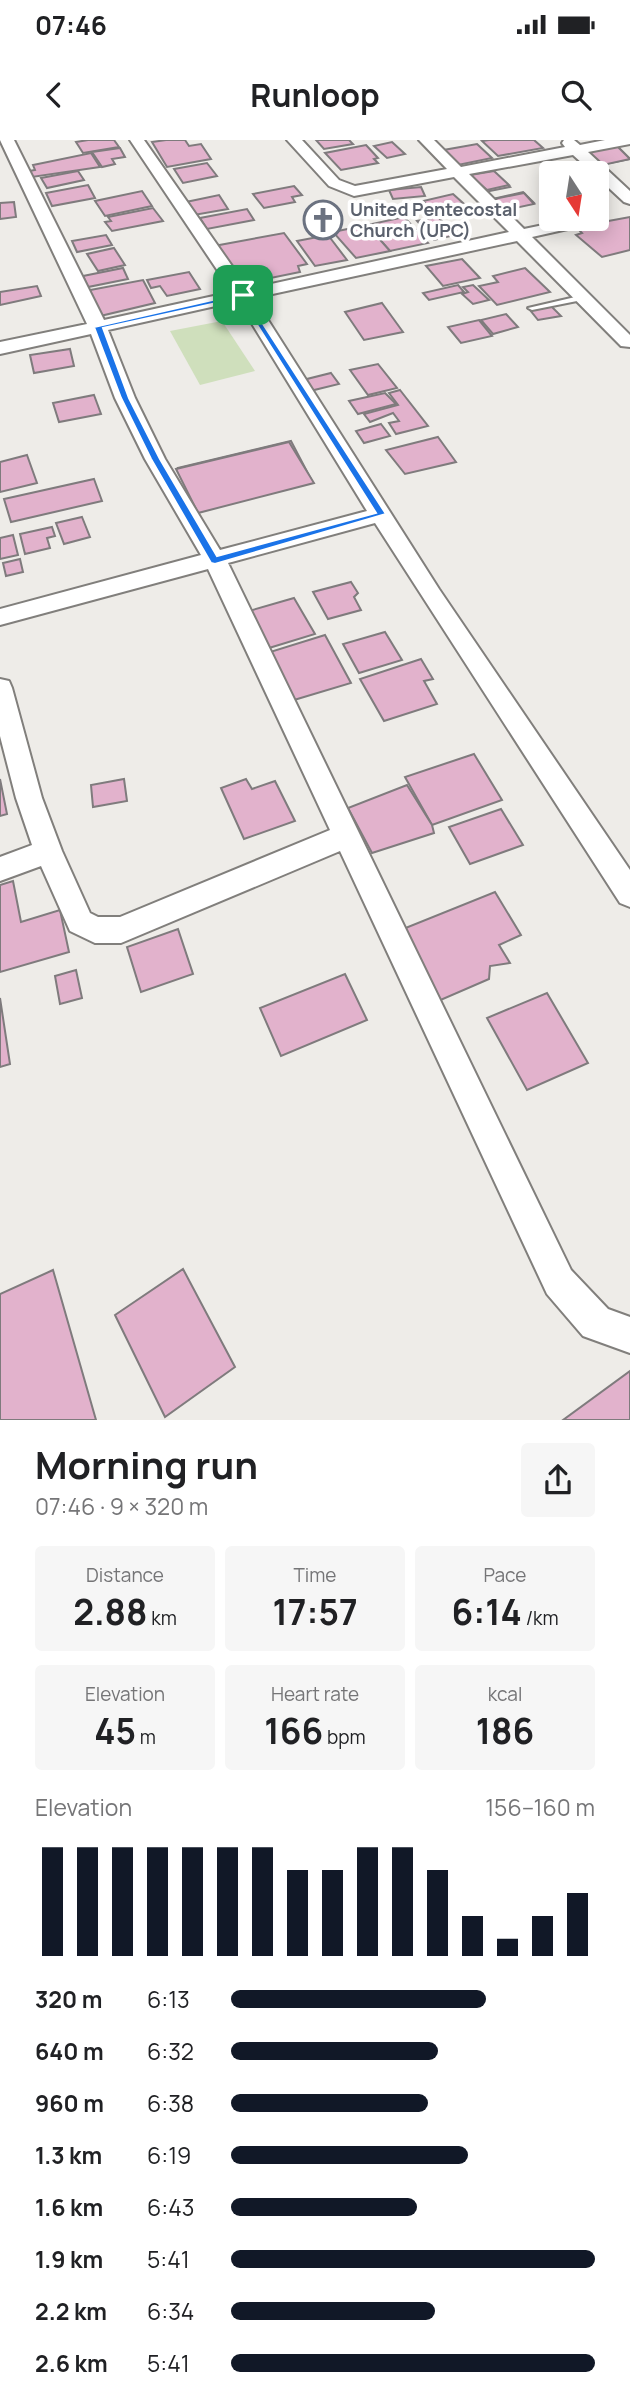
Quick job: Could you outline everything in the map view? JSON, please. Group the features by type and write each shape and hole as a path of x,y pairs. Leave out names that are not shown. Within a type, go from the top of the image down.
{"street":[{"path":"7,140 47,216 98,327 125,398 155,459 215,560 559,1282 596,1324 630,1335"},
{"path":"137,140 243,295 432,595 630,894"},
{"path":"294,140 334,183 354,191 629,140"},
{"path":"426,140 522,233 627,342"},
{"path":"565,140 630,199"},
{"path":"0,348 539,229"},
{"path":"0,617 382,514"},
{"path":"0,688 29,797 48,851 80,922 95,930 121,930 346,836"},
{"path":"0,869 48,851"}],"lane":[{"path":"532,308 584,297"}],"green space":[{"path":"222,321 255,371 200,385 170,331"}],"building":[{"path":"114,140 119,147 83,153 76,142"},
{"path":"185,140 189,146 201,144 211,159 167,167 152,142"},
{"path":"316,140 349,140 353,144 324,149"},
{"path":"534,140 543,148 498,156 482,141"},
{"path":"392,142 405,154 387,158 374,146"},
{"path":"477,144 492,158 453,166 438,151"},
{"path":"366,145 378,158 374,159 378,163 341,170 325,153"},
{"path":"617,146 630,159 609,163 588,152"},
{"path":"617,146 630,159 609,164 609,161 598,161 588,152"},
{"path":"120,148 125,157 112,159 115,164 102,167 92,152"},
{"path":"91,153 100,167 32,177 29,171 35,170 33,165"},
{"path":"207,163 217,176 183,183 174,169"},
{"path":"78,171 84,180 47,188 41,178"},
{"path":"493,171 510,187 485,192 466,176"},
{"path":"494,171 509,185 487,190 470,175"},
{"path":"88,185 95,198 52,206 46,193"},
{"path":"294,186 302,195 292,197 295,202 264,208 253,194"},
{"path":"421,187 425,196 393,199 389,190"},
{"path":"142,191 152,206 105,216 95,201"},
{"path":"523,192 534,203 499,210 488,200"},
{"path":"524,193 534,204 501,211 489,200"},
{"path":"453,194 463,203 432,210 423,201"},
{"path":"219,195 228,209 194,215 186,202"},
{"path":"14,202 16,217 0,219 0,203"},
{"path":"153,208 163,221 112,231 105,222 111,221 108,217"},
{"path":"247,209 254,220 207,229 200,218"},
{"path":"404,217 428,243 390,251 367,225"},
{"path":"438,217 455,235 434,240 417,221"},
{"path":"630,217 630,250 602,257 576,235 582,233 580,231 609,231 609,221"},
{"path":"367,225 390,251 356,258 333,232"},
{"path":"284,233 307,264 298,266 300,272 256,281 249,275 235,278 214,246"},
{"path":"106,235 112,245 77,252 72,241"},
{"path":"328,235 347,260 315,266 297,241"},
{"path":"114,248 125,265 98,271 87,254"},
{"path":"462,259 480,278 443,286 426,266"},
{"path":"123,268 128,279 88,287 83,276"},
{"path":"525,268 550,292 497,305 479,286 498,282 493,276"},
{"path":"189,272 200,289 167,296 160,286 151,288 147,280"},
{"path":"143,280 155,303 96,317 85,291"},
{"path":"458,285 464,292 429,300 423,293"},
{"path":"473,285 489,300 473,304 462,294 468,292 463,287"},
{"path":"37,286 41,296 0,305 0,292"},
{"path":"382,303 403,332 364,340 345,312"},
{"path":"550,305 561,316 538,320 530,310"},
{"path":"506,314 518,327 493,334 481,320"},
{"path":"479,320 492,336 461,343 448,327"},
{"path":"70,349 74,366 34,373 30,355"},
{"path":"378,364 397,388 368,395 350,370"},
{"path":"331,373 339,384 310,391 303,380"},
{"path":"400,390 428,426 396,434 389,423 399,421 393,413 370,422 364,414 398,405 389,393"},
{"path":"385,393 396,404 358,414 349,401"},
{"path":"94,395 101,414 59,422 53,403"},
{"path":"381,424 390,436 364,443 356,431"},
{"path":"438,437 456,462 405,474 386,450"},
{"path":"291,441 312,481 199,509 178,468"},
{"path":"289,442 314,483 198,513 176,469"},
{"path":"27,455 37,483 0,492 0,462"},
{"path":"94,479 102,501 11,522 4,499"},
{"path":"82,517 90,537 64,544 56,523"},
{"path":"52,527 55,536 47,538 50,548 25,554 20,534"},
{"path":"13,535 18,555 0,559 0,538"},
{"path":"20,559 23,572 6,576 3,563"},
{"path":"351,582 358,593 354,597 361,610 328,619 313,592"},
{"path":"294,598 315,634 269,648 249,611"},
{"path":"385,632 402,660 359,673 343,644"},
{"path":"325,635 351,683 294,700 270,652"},
{"path":"421,659 433,679 424,681 437,704 384,721 360,679"},
{"path":"474,754 502,800 432,825 405,777"},
{"path":"0,779 7,814 0,816"},
{"path":"124,779 127,801 93,807 91,785"},
{"path":"246,779 252,789 275,781 295,821 244,839 221,788"},
{"path":"407,785 432,825 434,833 372,853 348,808"},
{"path":"501,809 523,845 470,864 449,827"},
{"path":"13,881 21,922 60,910 69,952 0,972 0,885"},
{"path":"495,892 521,935 499,945 510,963 490,966 489,979 436,1002 398,931"},
{"path":"178,929 193,974 141,992 127,947"},
{"path":"76,970 82,998 60,1004 55,976"},
{"path":"345,974 367,1020 281,1056 260,1008"},
{"path":"547,993 588,1063 527,1090 487,1018"},
{"path":"0,998 10,1064 0,1067"},
{"path":"183,1269 235,1367 165,1417 115,1315"},
{"path":"53,1270 96,1420 0,1420 0,1294"},
{"path":"630,1371 630,1420 563,1420"}],"place":[{"name":"United Pentecostal Church (UPC)","path":"323,220"}],"route":[{"path":"243,295 382,514 215,560 155,459 125,398 98,327 243,295"}]}
